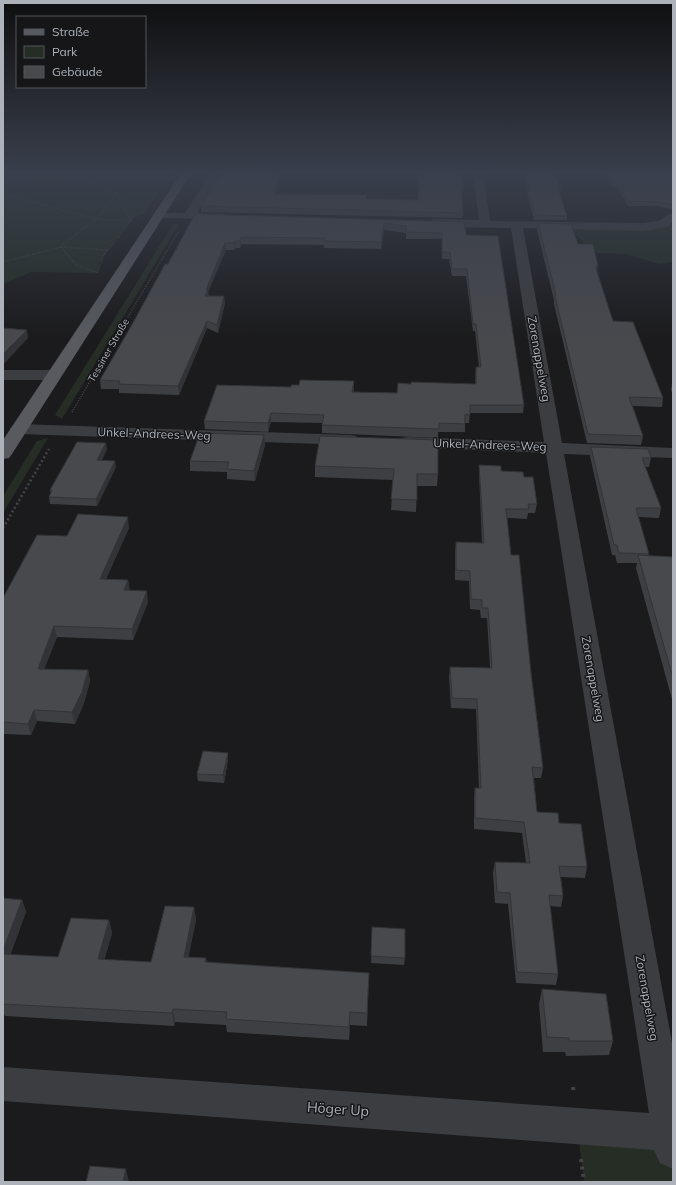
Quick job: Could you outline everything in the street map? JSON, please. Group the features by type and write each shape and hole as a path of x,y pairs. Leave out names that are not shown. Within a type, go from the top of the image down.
{"main road":[{"path":"3,454 151,227"}],"street":[{"name":"Zorenappelweg","path":"516,227 672,1139"},
{"path":"3,375 54,375"},
{"name":"Unkel-Andrees-Weg","path":"19,429 362,441"},
{"name":"Unkel-Andrees-Weg","path":"394,442 673,453"},
{"name":"Höger Up","path":"3,1084 672,1139"}],"path":[{"path":"61,247 86,227"},
{"name":"Tessiner Straße","path":"3,528 181,227"},
{"path":"61,247 76,265 99,274 99,263 115,240 121,235"},
{"path":"3,262 61,247 109,250"}],"green space":[{"path":"3,227 127,227 115,240 99,263 99,273 31,272 3,284"},
{"path":"171,227 177,227 62,419 55,415"},
{"path":"567,227 673,227 673,262 659,264 626,254 597,253"},
{"path":"48,438 3,513 3,496 37,441"},
{"path":"577,1126 673,1150 673,1182 584,1182"}],"building":[{"path":"188,227 383,227 381,242 324,241 324,238 241,237 240,241 225,243 205,296 224,296 217,325 207,321 178,386 118,384 120,381 100,380 165,264 168,264"},
{"path":"406,227 465,227 466,235 498,236 524,405 470,405 470,415 465,414 465,424 439,423 439,429 322,425 324,415 271,413 268,423 204,421 217,385 291,387 291,385 299,385 300,380 354,381 352,392 397,393 398,383 476,384 476,367 481,367 476,324 473,324 467,269 452,269 450,252 442,252 442,233 406,232"},
{"path":"539,227 572,227 578,244 593,244 598,266 596,266 597,272 613,321 633,322 663,398 629,397 643,436 588,434"},
{"path":"3,328 27,330 3,354"},
{"path":"200,433 264,435 254,471 227,469 229,462 190,461"},
{"path":"320,436 438,440 438,474 417,474 417,500 391,499 394,469 315,466"},
{"path":"77,442 106,443 97,460 115,461 96,499 49,497 52,490 50,490"},
{"path":"591,447 648,449 651,458 642,458 661,508 636,508 649,554 619,553 617,545 614,545"},
{"path":"479,465 501,466 501,471 523,472 524,477 533,477 537,504 528,504 529,509 506,509 511,555 519,555 531,673 543,768 532,767 537,812 558,813 559,823 581,824 587,867 559,866 563,896 549,895 558,974 517,972 510,893 497,892 495,862 530,863 524,822 475,818 475,788 481,788 477,699 452,698 450,667 492,668 488,608 482,608 482,600 471,599 470,571 456,570 456,542 484,543"},
{"path":"78,514 128,517 100,579 128,580 124,590 147,591 132,629 54,626 38,669 88,670 82,692 72,712 34,710 28,724 3,722 3,598 37,535 67,536"},
{"path":"638,555 673,557 673,678"},
{"path":"203,751 228,753 223,775 197,774"},
{"path":"3,898 22,900 3,950"},
{"path":"165,906 194,907 184,957 206,958 205,962 369,973 367,1013 350,1012 349,1027 226,1019 227,1012 173,1009 172,1013 3,1004 3,954 58,957 71,918 109,920 98,959 151,962"},
{"path":"372,927 405,929 405,958 371,956"},
{"path":"542,989 606,994 613,1041 569,1041 569,1038 547,1037"},
{"path":"90,1166 126,1169 123,1182 86,1182"}]}
